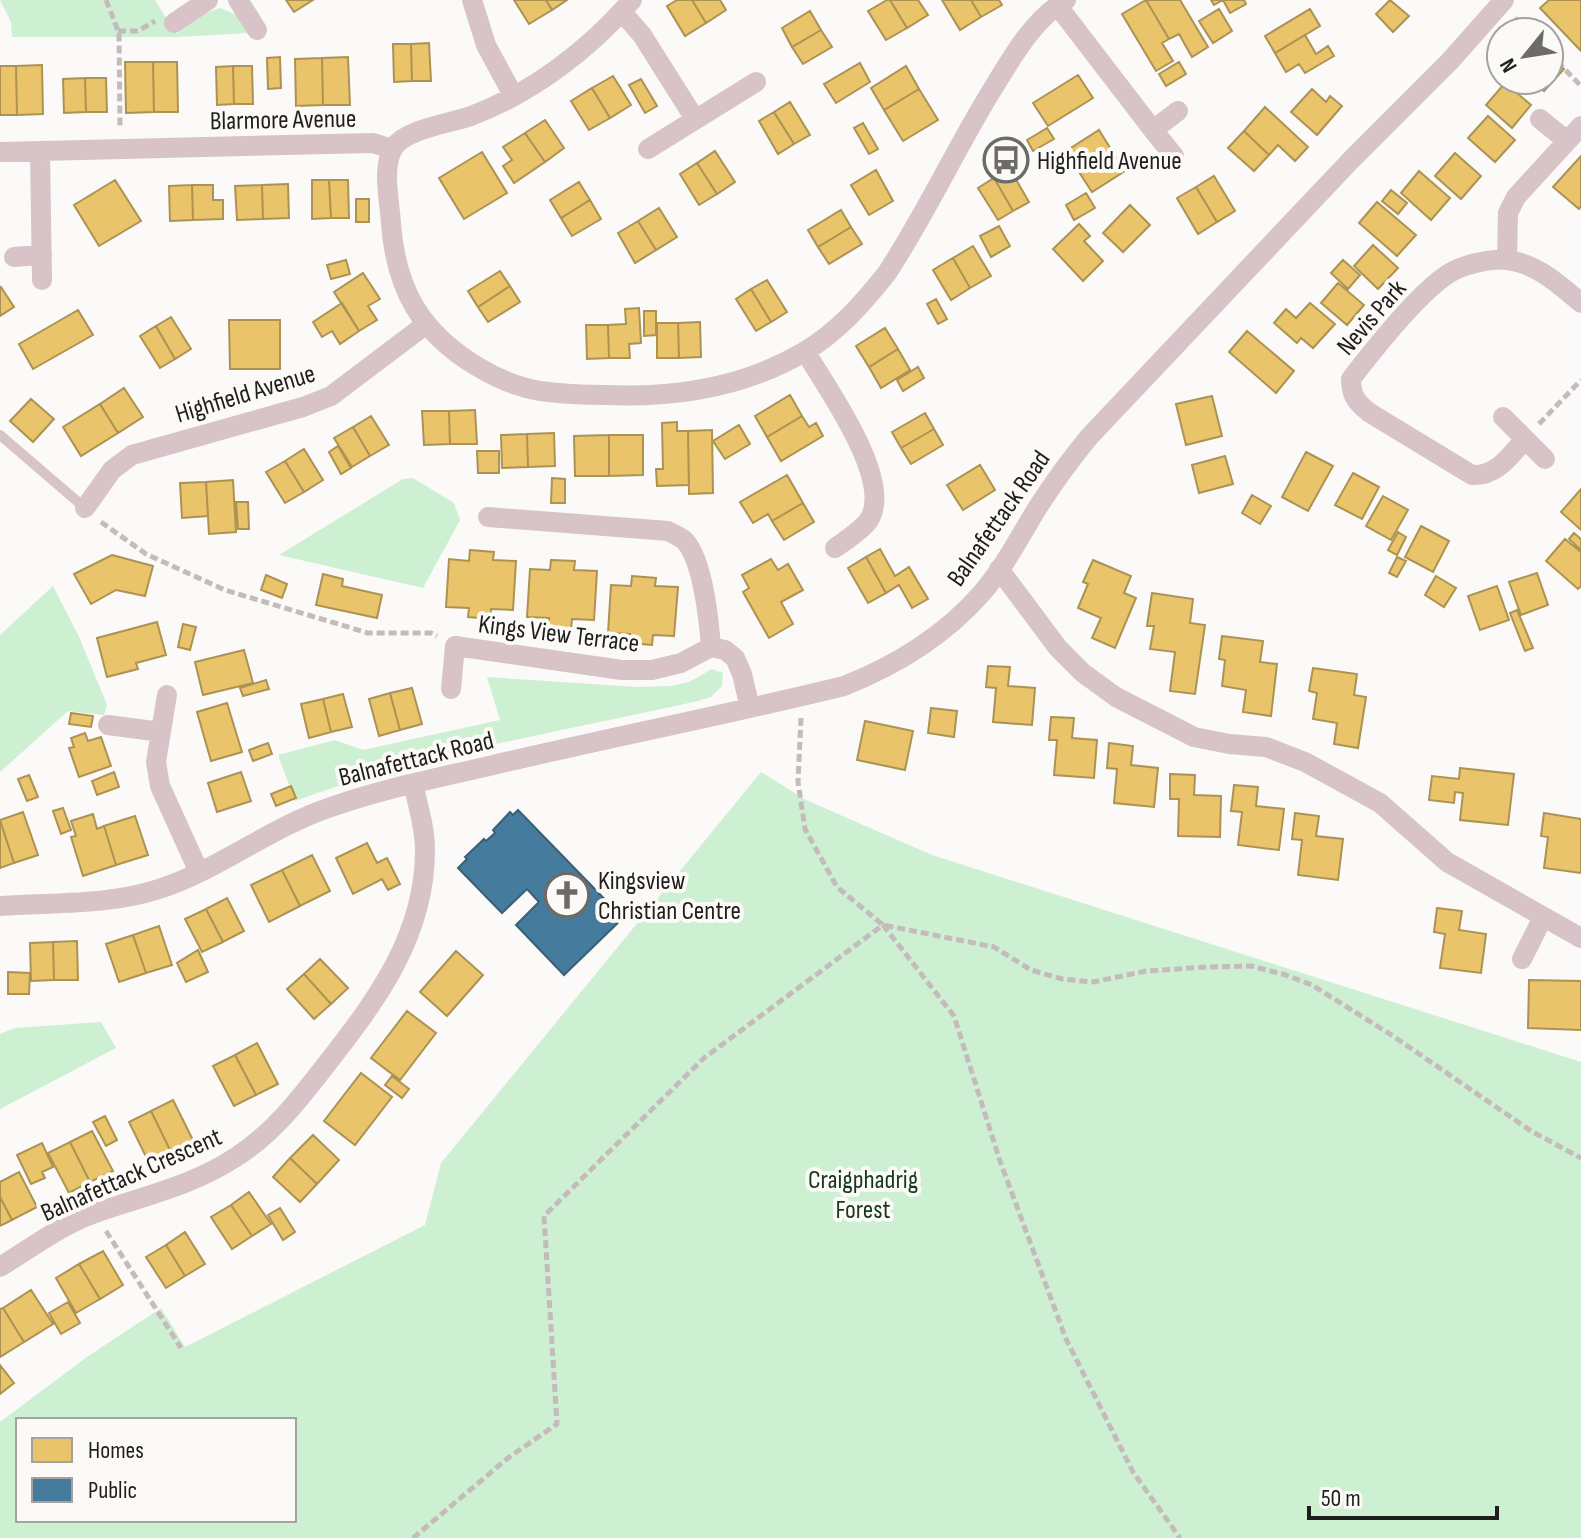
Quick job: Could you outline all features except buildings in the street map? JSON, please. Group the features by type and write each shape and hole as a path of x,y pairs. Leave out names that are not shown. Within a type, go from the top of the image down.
{"street":[{"path":"174,23 208,0"},
{"path":"238,0 257,30"},
{"path":"472,0 486,45 513,95"},
{"name":"Balnafettack Road","path":"0,906 89,903 162,888 331,806 413,784 844,686 903,660 981,594 1064,468 1089,437 1340,172 1450,61 1504,0"},
{"path":"392,149 388,177 397,266 409,297 425,325 458,355 494,377 537,390 573,394 655,395 718,387 746,379 805,351 850,316 887,273 1018,49 1062,3 1174,156"},
{"name":"Blarmore Avenue","path":"0,152 373,143 392,149 411,133 474,115 558,68 627,6 695,119"},
{"path":"648,149 756,82"},
{"path":"1153,130 1178,111"},
{"path":"1540,119 1574,134 1516,197 1508,213 1507,260 1555,280 1581,303"},
{"path":"40,151 42,280"},
{"path":"14,257 42,255"},
{"name":"Nevis Park","path":"1507,260 1480,263 1451,272 1431,287 1356,372 1351,379 1351,391 1358,404 1370,413 1472,475 1484,476 1496,471 1525,439"},
{"name":"Highfield Avenue","path":"85,508 112,470 132,455 303,407 331,396 425,325"},
{"path":"805,351 860,447 873,479 875,503 869,519 835,548"},
{"path":"1503,417 1545,459"},
{"path":"488,517 668,531 685,541 700,573 711,647 725,650 735,658 750,708"},
{"path":"999,569 1058,648 1083,673 1116,697 1194,737 1266,747 1305,762 1380,803 1447,862 1581,938"},
{"name":"Kings View Terrace","path":"451,689 455,646 622,670 652,670 681,663 711,647"},
{"path":"167,695 156,762 160,786 199,872"},
{"path":"108,725 161,732"},
{"name":"Balnafettack Crescent","path":"0,1267 71,1223 200,1178 269,1133 299,1100 352,1032 393,972 411,931 421,893 425,849 413,784"},
{"path":"1522,959 1543,917"}],"lane":[{"path":"0,435 85,508"}],"path":[{"path":"106,0 118,31 120,148"},
{"path":"118,31 138,31 164,15 174,23"},
{"path":"1565,70 1581,86"},
{"path":"1525,439 1581,380"},
{"path":"85,508 113,533 146,554 225,590 368,633 431,633 455,646"},
{"path":"799,697 802,733 798,782 805,829 837,887 883,925 954,1016 1000,1161 1066,1339 1133,1472 1180,1538"},
{"path":"413,1538 508,1458 557,1424 544,1216 704,1058 883,925 994,947 1031,970 1062,979 1093,982 1146,971 1251,966 1286,975 1312,985 1419,1053 1531,1131 1581,1158"},
{"path":"95,1213 181,1348"}],"green space":[{"path":"0,0 155,0 176,34 206,13 220,8 237,15 248,33 177,37 12,37 11,22"},
{"path":"413,478 454,503 460,520 423,588 279,555 403,479"},
{"path":"53,586 80,639 107,705 104,715 68,711 0,772 0,635"},
{"path":"712,669 723,673 722,686 711,697 445,756 295,801 278,755 335,740 363,750 500,720 487,677 637,687 672,686 689,682"},
{"name":"Craigphadrig Forest","path":"761,772 806,800 932,855 1581,1062 1581,1538 0,1538 0,1422 87,1357 161,1308 185,1347 425,1225 441,1163"},
{"path":"101,1022 116,1048 0,1109 0,1034 15,1028"}],"place":[{"name":"Highfield Avenue","path":"1006,160"},
{"name":"Kingsview Christian Centre","path":"567,895"}]}
